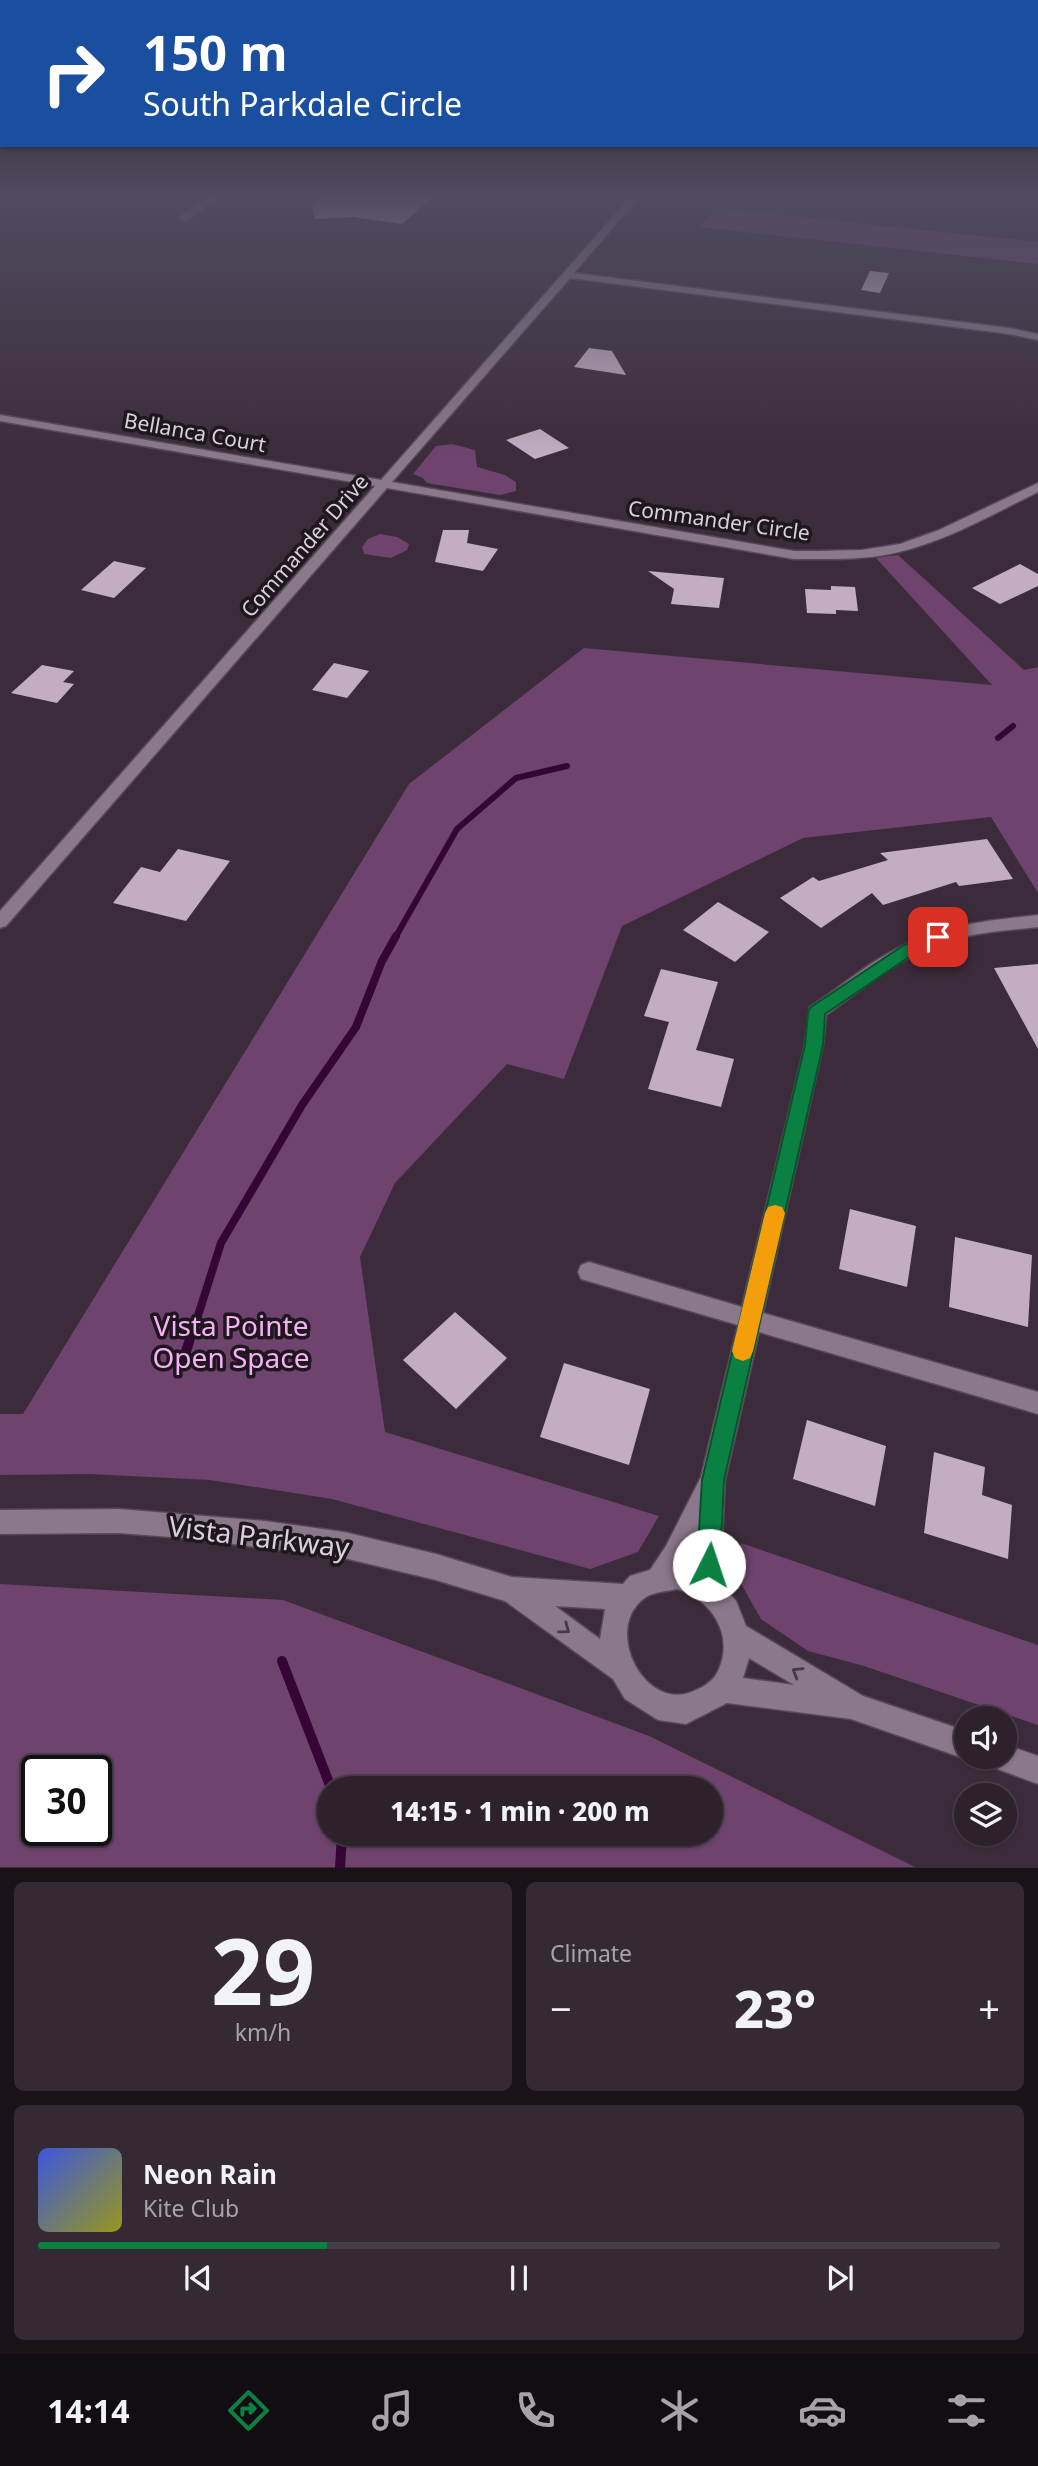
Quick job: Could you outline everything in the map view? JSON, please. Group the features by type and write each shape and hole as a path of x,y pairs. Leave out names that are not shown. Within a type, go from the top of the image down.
{"street":[{"name":"Commander Drive","path":"0,922 565,281"},
{"path":"618,281 1009,331 1038,337"},
{"name":"Bellanca Court","path":"0,418 384,485"},
{"name":"Commander Circle","path":"384,485 794,555 852,554 887,550 926,538 1038,487"},
{"path":"707,1588 713,1480 814,1045 817,1012 909,949 971,930 1038,921"},
{"path":"589,1272 1038,1403"},
{"path":"660,1577 713,1480"},
{"name":"Vista Parkway","path":"0,1522 119,1521 265,1534 344,1545 436,1567 512,1590 625,1597"},
{"path":"660,1577 684,1578 707,1588 730,1616 737,1654 733,1673 723,1689 707,1703 688,1710 667,1708 647,1700 630,1687 618,1668 612,1647 612,1629 617,1611 625,1597 648,1580 660,1577"},
{"name":"Vista Parkway","path":"512,1590 618,1668"},
{"path":"735,1634 856,1707"},
{"path":"723,1689 856,1707 954,1741"},
{"path":"1017,1762 1038,1770"}],"green space":[{"path":"452,444 475,450 477,467 505,475 516,482 516,491 500,495 427,483 413,474 436,446"},
{"path":"380,534 397,537 409,544 407,550 391,558 364,554 362,547 368,539"},
{"name":"Vista Pointe Open Space","path":"898,555 1024,670 1038,667 1038,893 991,817 803,838 622,926 564,1079 507,1064 395,1183 360,1257 385,1432 659,1516 638,1552 590,1569 332,1499 210,1480 89,1474 0,1475 0,1414 23,1414 409,784 584,648 992,685 876,558"},
{"path":"741,1543 1038,1645 1038,1725 1017,1718 1017,1706 982,1706 864,1666 808,1651 761,1619 740,1582"},
{"path":"0,1584 283,1600 649,1736 915,1867 0,1867"}],"building":[{"path":"865,281 885,281 880,293 861,290"},
{"path":"589,348 612,351 626,375 574,367"},
{"path":"540,429 569,448 535,459 506,440"},
{"path":"443,530 469,530 467,543 498,549 483,571 435,562"},
{"path":"114,561 146,568 114,598 81,590"},
{"path":"1020,564 1038,574 1038,586 1000,604 972,588"},
{"path":"648,571 724,578 719,608 671,604 674,589"},
{"path":"831,586 855,587 858,611 836,610 836,614 807,613 805,589 831,590"},
{"path":"334,663 369,671 347,698 312,690"},
{"path":"42,665 74,671 63,682 74,684 57,703 11,693"},
{"path":"987,839 1013,879 959,886 956,882 883,905 872,893 821,928 780,898 813,877 819,881 888,860 880,853"},
{"path":"178,849 230,861 186,921 113,903 141,867 160,872"},
{"path":"718,902 769,932 735,962 683,930"},
{"path":"1038,964 1038,1049 994,968"},
{"path":"661,969 718,982 696,1050 734,1059 721,1107 648,1089 669,1022 644,1016"},
{"path":"850,1209 916,1226 907,1287 839,1269"},
{"path":"955,1237 1032,1255 1028,1327 949,1307"},
{"path":"455,1312 507,1358 456,1409 403,1360"},
{"path":"564,1363 650,1389 629,1465 540,1437"},
{"path":"807,1420 886,1446 875,1506 793,1479"},
{"path":"934,1452 985,1467 982,1495 1012,1505 1008,1559 924,1533"}],"waterway":[{"path":"998,738 1013,726"},
{"path":"395,938 457,829 516,778 567,766"},
{"path":"189,1344 221,1243 302,1105 356,1027 382,961 396,936"},
{"path":"184,1358 189,1342"},
{"path":"282,1661 326,1776"},
{"path":"340,1868 341,1846"}],"slow traffic":[{"path":"743,1351 775,1213"}],"route":[{"path":"709,1565 713,1480 814,1045 817,1012 909,949 938,937"}]}
